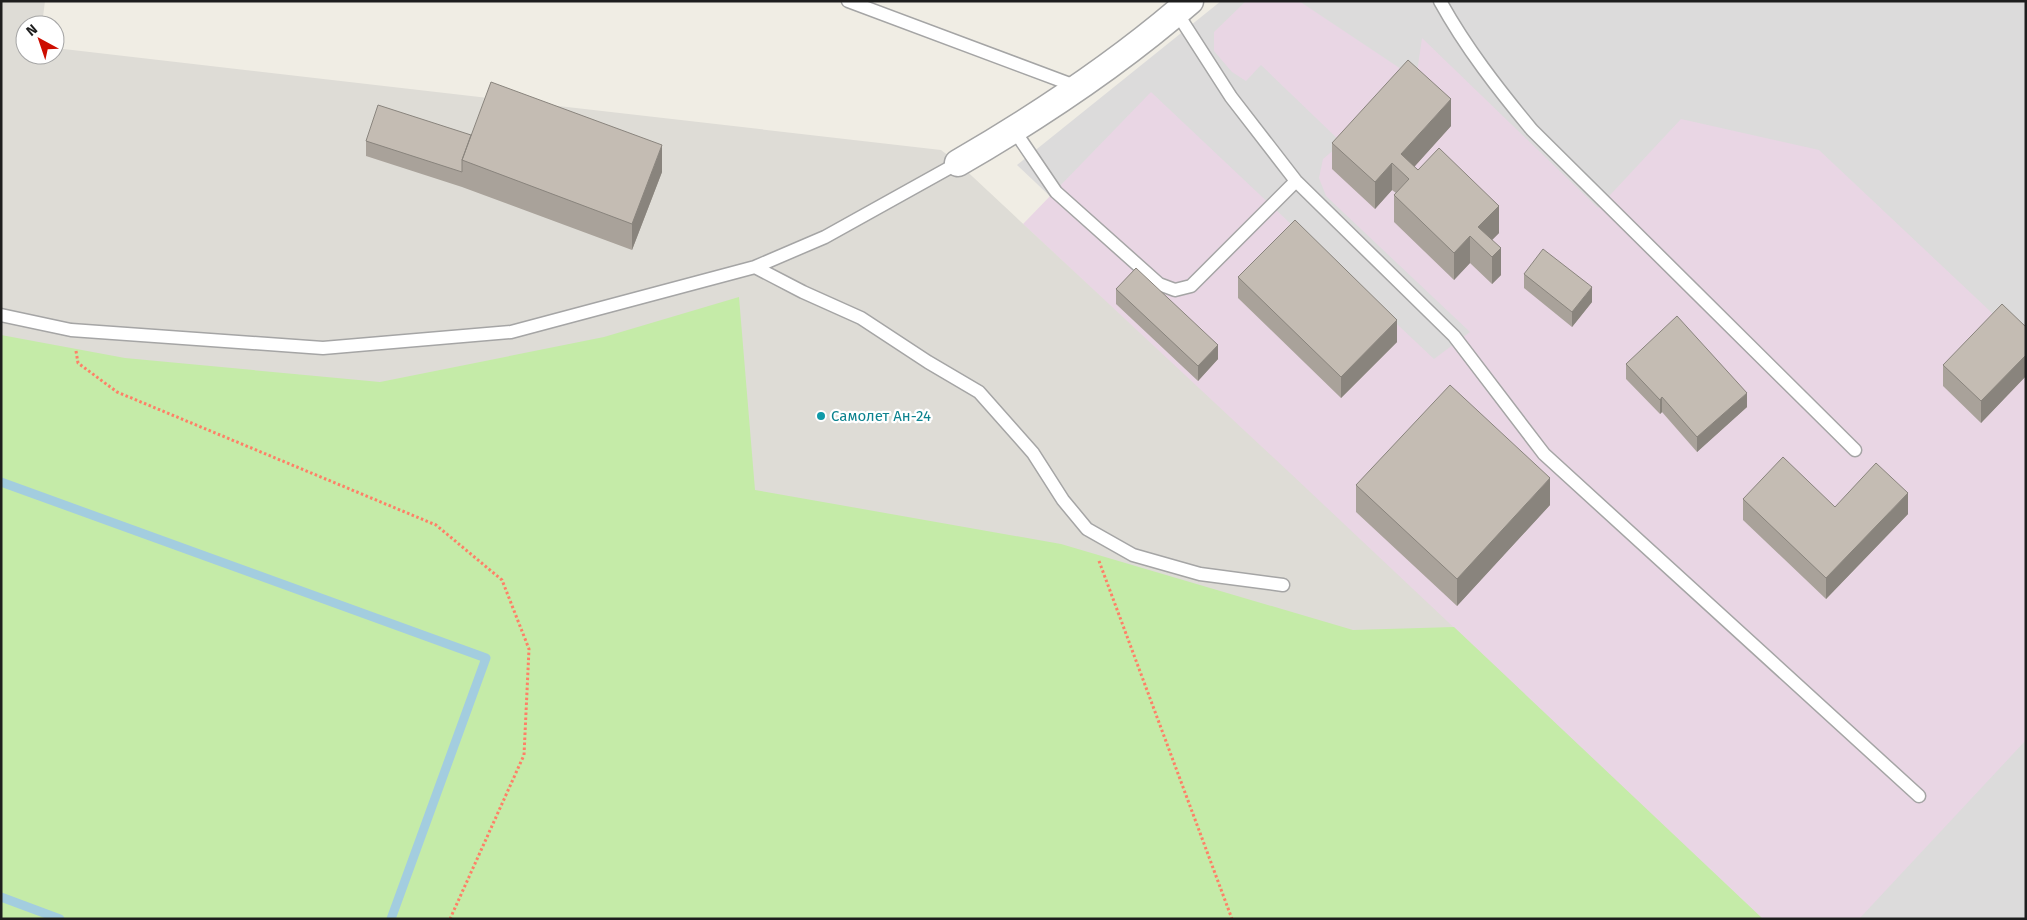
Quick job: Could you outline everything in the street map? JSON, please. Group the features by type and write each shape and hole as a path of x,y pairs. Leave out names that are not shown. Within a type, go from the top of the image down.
{"street":[{"path":"958,164 1014,130 1078,87 1184,7"}],"lane":[{"path":"848,1 1078,87"},
{"path":"1440,1 1454,27 1490,80 1532,130 1855,450"},
{"path":"1184,7 1231,97 1296,181 1454,336 1544,454 1919,796"},
{"path":"1014,130 1056,192 1159,284 1175,290 1191,286 1296,181"},
{"path":"1,315 71,330 322,348 511,332 755,267 825,237 958,164"},
{"path":"755,267 802,292 862,318 928,362 979,392 1033,453 1063,500 1087,529 1132,555 1200,574 1284,585"}],"path":[{"path":"71,330 78,363 116,392 436,525 502,580 529,648 524,755 450,919"},
{"path":"1087,529 1232,919"}],"shaded area":[{"path":"1,1 45,1 43,15 15,15 15,65 65,65 65,49 941,150 958,163 1290,473 1763,919 1,919"},
{"path":"1221,1 2026,1 2026,919 1815,919 1017,165"},
{"path":"1246,1 1299,1 1416,79 1422,38 1598,208 1681,119 1819,150 2026,345 2026,740 1859,919 1763,919 1023,224 1151,92 1434,359 1470,332 1326,196 1319,178 1323,159 1342,143 1261,65 1246,81 1232,72 1214,51 1214,32"}],"green space":[{"path":"739,297 755,490 1061,544 1353,630 1454,627 1763,919 1,919 1,335 125,358 380,382 604,337"}],"building":[{"path":"1408,60 1451,99 1401,154 1418,170 1439,148 1499,206 1478,227 1501,248 1492,257 1470,236 1454,253 1394,195 1409,179 1392,163 1375,182 1332,143"},
{"path":"491,82 662,145 632,224 462,160"},
{"path":"378,105 471,135 462,160 462,172 366,141"},
{"path":"1295,220 1397,320 1341,377 1238,277"},
{"path":"1543,249 1592,287 1572,312 1524,274"},
{"path":"1136,268 1218,345 1198,366 1116,289"},
{"path":"2002,304 2026,327 2026,355 1981,401 1943,365"},
{"path":"1677,316 1747,393 1697,437 1662,397 1660,400 1626,364"},
{"path":"1450,385 1550,478 1457,579 1356,485"},
{"path":"1783,457 1835,507 1876,463 1908,493 1826,578 1743,499"}],"waterway":[{"path":"1,482 486,658 391,919"},
{"path":"1,897 60,919"}],"place":[{"name":"Самолет Ан-24","path":"821,416"}]}
